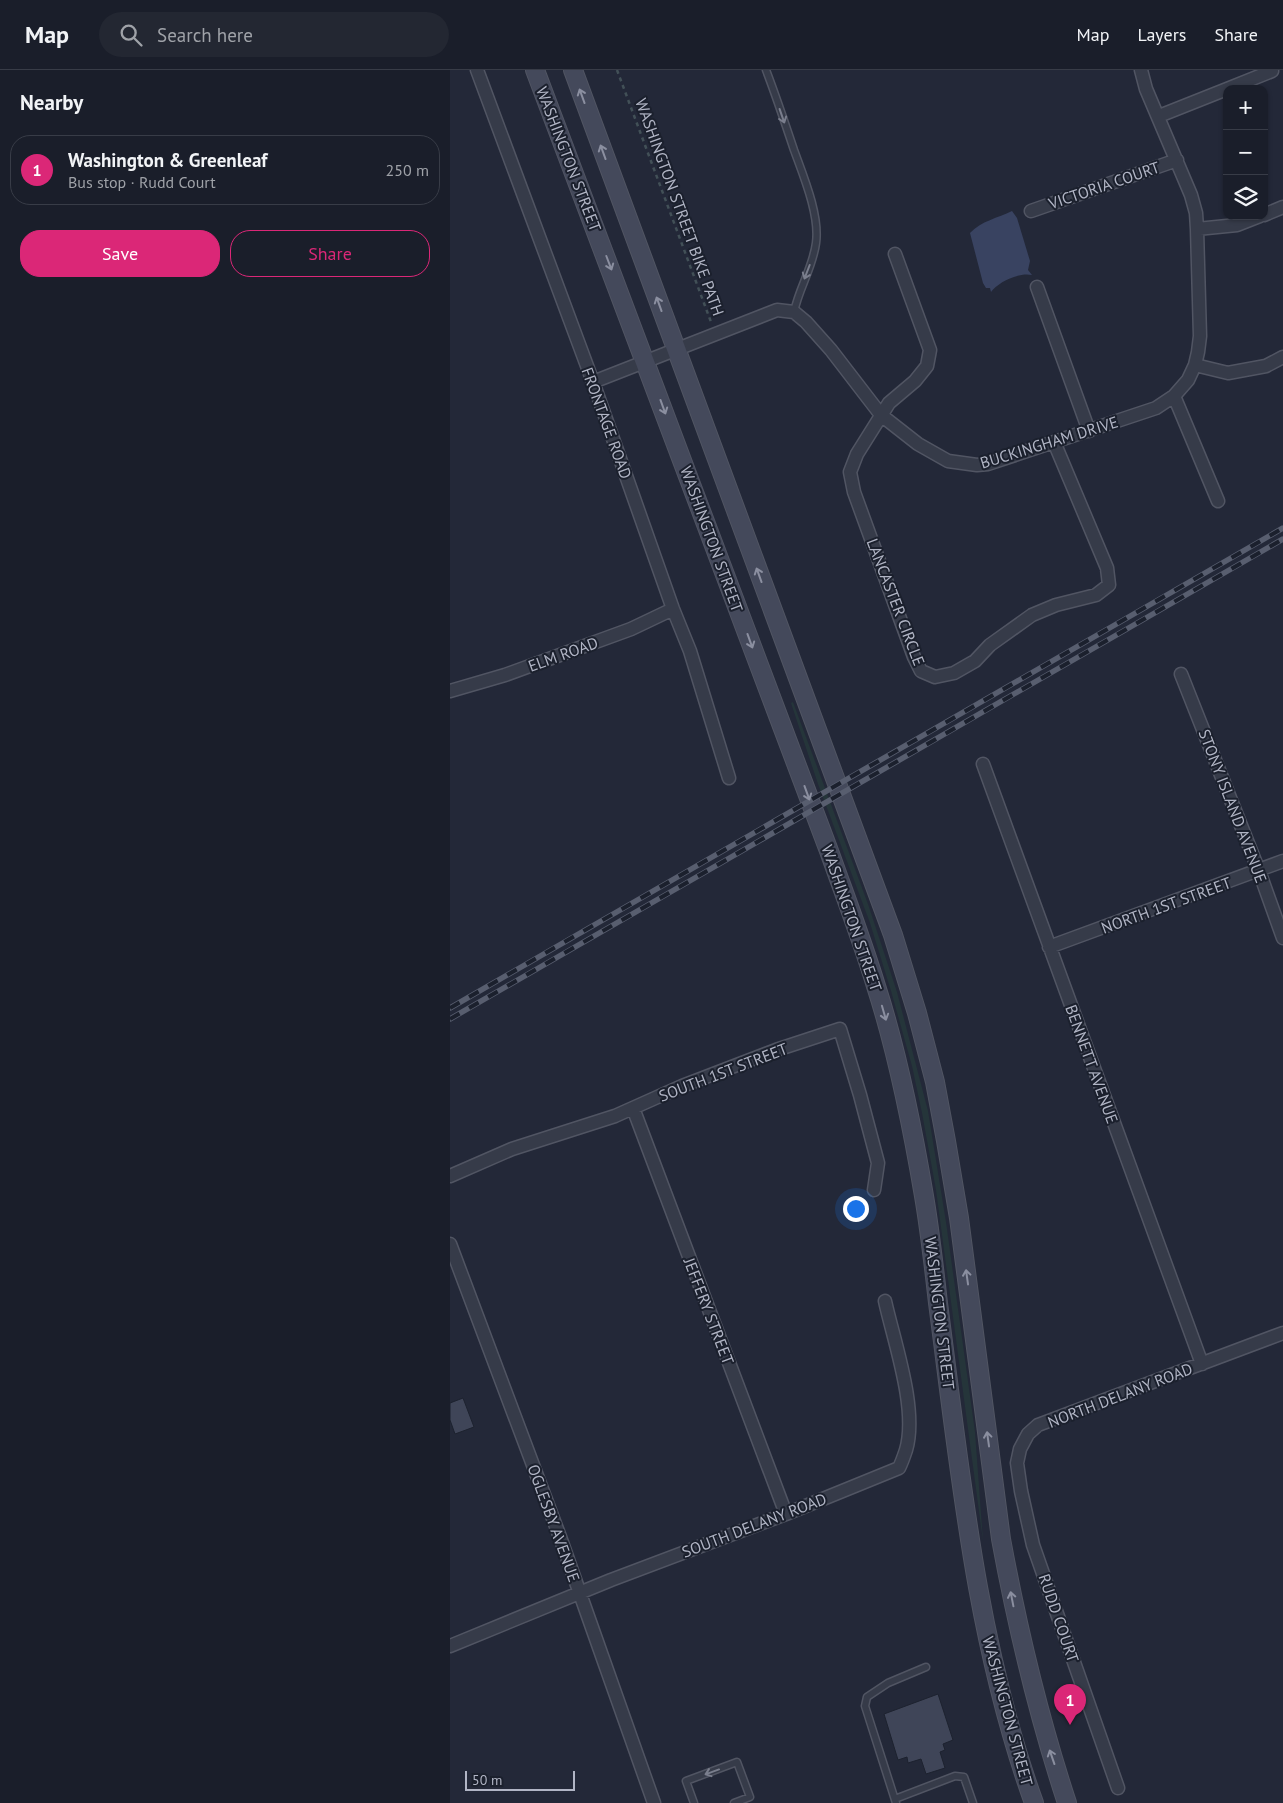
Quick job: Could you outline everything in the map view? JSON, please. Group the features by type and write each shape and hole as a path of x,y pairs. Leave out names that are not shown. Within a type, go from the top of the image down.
{"main road":[{"name":"WASHINGTON STREET","path":"535,70 854,920 886,1018 911,1125 925,1199 969,1534 979,1595 1002,1696 1034,1803"},
{"name":"WASHINGTON STREET","path":"573,70 893,935 917,1012 940,1107 949,1159 1010,1590 1032,1689 1048,1747 1067,1803"}],"street":[{"name":"FRONTAGE ROAD","path":"477,70 673,609 690,651 729,778"},
{"name":"BUCKINGHAM DRIVE","path":"794,312 806,322 831,350 881,415 918,444 948,462 977,465 988,464 1156,408 1174,396 1188,380 1195,364 1200,336 1196,213 1191,195 1146,88 1142,70"},
{"path":"1237,85 1272,71"},
{"path":"1159,116 1223,91"},
{"name":"VICTORIA COURT","path":"1031,211 1177,160"},
{"path":"1268,213 1283,207"},
{"path":"1197,229 1237,225 1250,220"},
{"path":"881,415 889,402 915,381 927,366 930,350 896,254"},
{"path":"1037,287 1089,431"},
{"path":"592,382 777,310 794,312"},
{"path":"1195,364 1228,373 1266,366 1283,357"},
{"path":"1174,396 1218,501"},
{"name":"LANCASTER CIRCLE","path":"881,415 856,454 850,472 853,486 914,657 921,671 935,677 954,673 975,661 990,645 1032,615 1056,605 1096,595 1109,586 1107,568 1054,442"},
{"name":"ELM ROAD","path":"450,691 505,675 579,648 673,609"},
{"name":"STONY ISLAND AVENUE","path":"1181,674 1259,871 1283,938"},
{"name":"BENNETT AVENUE","path":"983,764 1202,1364"},
{"name":"NORTH 1ST STREET","path":"1050,947 1283,861"},
{"name":"SOUTH 1ST STREET","path":"450,1176 512,1149 615,1116 682,1086 840,1028 878,1163 874,1190"},
{"name":"JEFFERY STREET","path":"632,1108 786,1514"},
{"name":"OGLESBY AVENUE","path":"450,1244 580,1594 654,1803"},
{"name":"SOUTH DELANY ROAD","path":"450,1646 611,1580 786,1514 899,1468 907,1448 909,1420 904,1379 884,1301"},
{"name":"NORTH DELANY ROAD","path":"1030,1533 1017,1463 1020,1449 1028,1434 1038,1426 1283,1333"},
{"name":"RUDD COURT","path":"1030,1533 1118,1788"}],"lane":[{"path":"766,70 806,183 814,215 817,242 797,297 794,312"},
{"path":"926,1667 888,1682 867,1696 865,1706 895,1801 955,1776 964,1777 974,1803"},
{"path":"694,1803 686,1781 737,1762 750,1797 734,1803"}],"path":[{"name":"WASHINGTON STREET BIKE PATH","path":"617,70 715,334"}],"shaded area":[{"path":"793,702 868,904 897,992 928,1111 946,1222 975,1432 983,1541 936,1190 912,1066 870,923 818,784 791,703"}],"water":[{"path":"1012,211 1017,218 1030,261 1028,270 1032,275 1021,275 1009,279 991,292 990,288 986,288 983,283 970,233 984,223"}],"building":[{"path":"463,1398 474,1427 455,1434 450,1420 450,1403"},
{"path":"938,1694 953,1740 943,1744 945,1750 940,1752 945,1768 926,1774 921,1759 908,1763 907,1757 898,1760 884,1714"}],"railway":[{"path":"450,1008 1283,528"},
{"path":"450,1019 1283,539"}],"place":[{"name":"Washington & Greenleaf","path":"1070,1725"}]}
